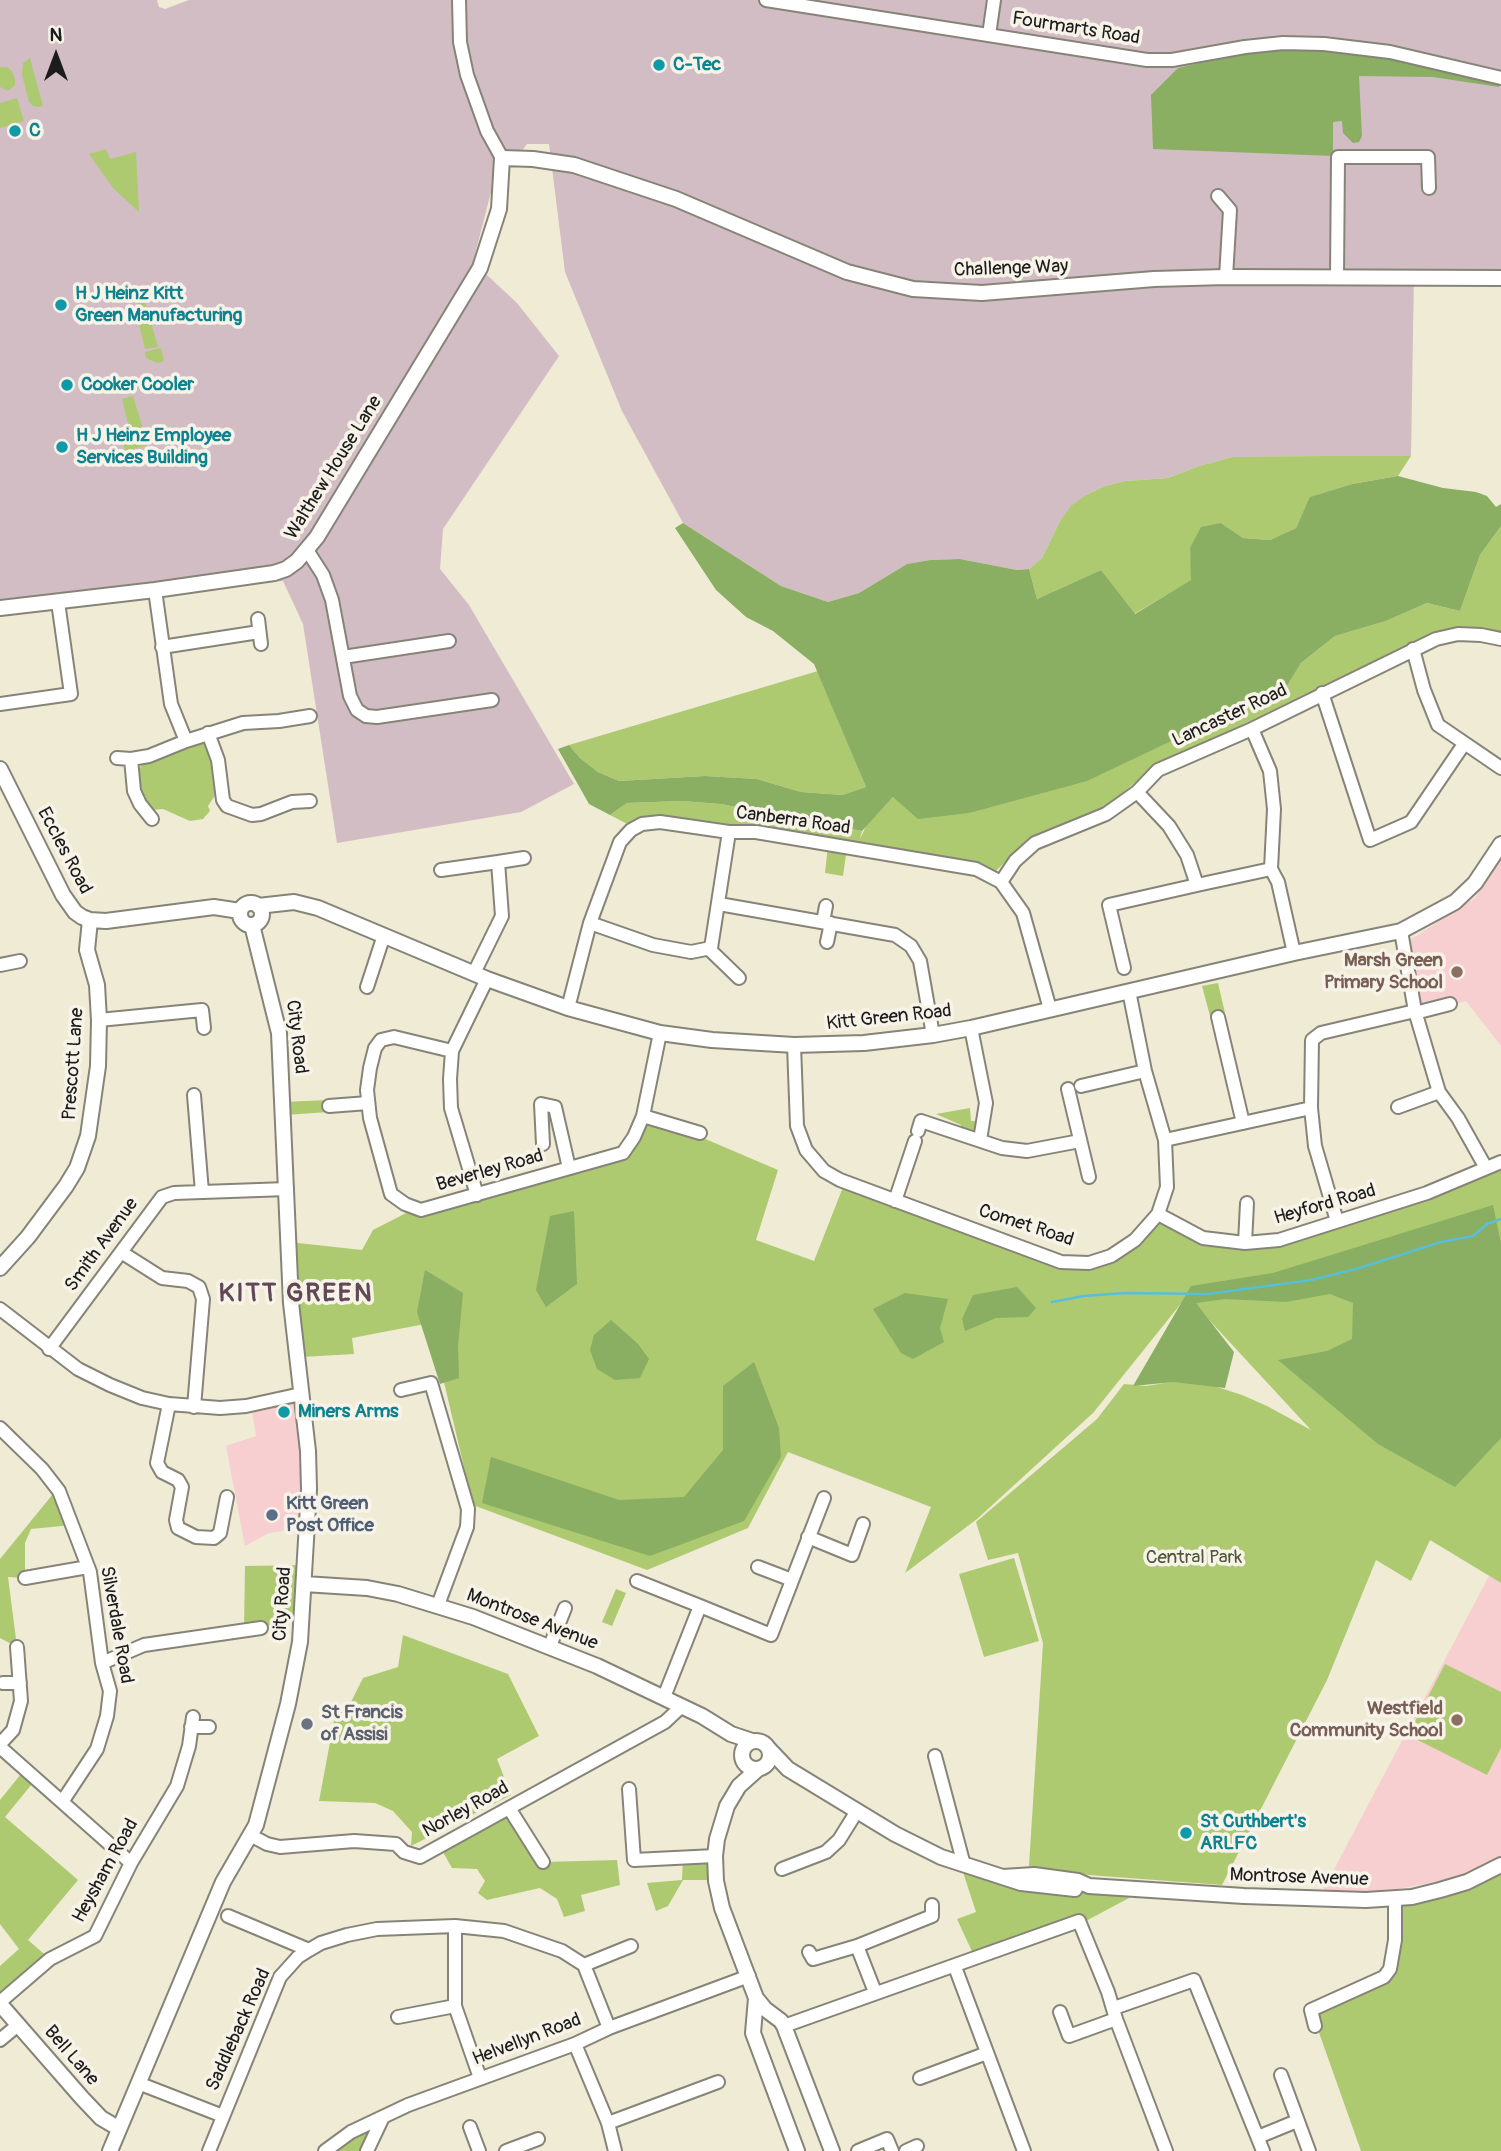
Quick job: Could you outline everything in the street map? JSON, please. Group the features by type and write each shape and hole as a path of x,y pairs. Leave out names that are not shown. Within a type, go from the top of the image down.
{"street":[{"path":"459,0 460,42 467,75 487,131 502,158"},
{"name":"Fourmarts Road","path":"766,0 1147,60 1172,60 1283,43 1324,44 1390,52 1501,78"},
{"path":"989,35 995,0"},
{"path":"1337,277 1338,157 1428,157 1429,188"},
{"name":"Challenge Way","path":"502,158 574,165 676,200 847,272 913,289 982,293 1154,279 1226,277 1501,278"},
{"name":"Walthew House Lane","path":"0,608 274,573 290,566 307,550 480,268 499,209 502,158"},
{"path":"1218,196 1230,210 1226,277"},
{"path":"307,550 323,575 332,600 353,704 357,710 366,716 377,717 492,700"},
{"path":"155,590 171,704 186,741"},
{"path":"58,601 74,707"},
{"path":"162,647 259,632"},
{"name":"Lancaster Road","path":"1000,882 1015,860 1035,843 1107,814 1137,792 1158,770 1252,729 1436,639 1458,634 1501,639"},
{"path":"343,657 449,641"},
{"path":"1413,649 1424,690 1438,725 1501,768"},
{"path":"1322,693 1370,841 1411,822 1464,744"},
{"path":"4,699 71,694"},
{"path":"117,758 131,759 156,754 208,733 243,723 310,716"},
{"path":"1252,729 1270,771 1274,809 1271,869 1278,883 1294,953"},
{"path":"208,733 218,760 219,804 252,815 292,802 310,801"},
{"path":"131,759 134,792 154,820"},
{"name":"Eccles Road","path":"0,769 75,912 90,920 106,921 214,907 240,911"},
{"path":"1137,792 1170,826 1187,855 1196,886"},
{"name":"Canberra Road","path":"568,1008 590,923 620,842 631,830 642,824 660,822 729,832 756,832 973,874 1000,882 1023,913 1050,1009"},
{"path":"590,923 653,945 691,953 711,948 729,832"},
{"name":"Kitt Green Road","path":"258,906 286,902 303,904 568,1008 660,1033 712,1040 794,1045 864,1043 971,1028 1401,931 1455,902 1475,883 1501,844"},
{"path":"441,870 524,858"},
{"path":"477,1195 451,1108 452,1051 502,916 498,862"},
{"path":"1124,968 1109,905 1271,869"},
{"path":"247,904 258,906 261,918 252,925 242,920 240,911 247,904"},
{"path":"719,904 895,934 911,946 920,961 933,1035"},
{"path":"826,906 827,942"},
{"name":"Prescott Lane","path":"0,1268 53,1206 72,1177 83,1153 93,1105 99,1020 97,985 87,950 90,920"},
{"name":"City Road","path":"110,2151 223,1882 256,1825 298,1658 309,1469 291,1303 279,1033 252,925"},
{"path":"1401,931 1415,1012 1439,1092 1458,1118 1486,1168"},
{"path":"367,987 384,935"},
{"path":"708,948 739,978"},
{"path":"0,965 20,961"},
{"name":"Comet Road","path":"794,1045 797,1126 806,1150 824,1171 840,1180 1061,1262 1088,1263 1111,1256 1135,1240 1158,1214 1167,1187 1165,1140 1145,1071 1129,991"},
{"path":"1337,1221 1315,1146 1311,1108 1312,1040 1321,1032 1450,1004"},
{"path":"99,1020 202,1010 204,1028"},
{"path":"1218,1017 1243,1123"},
{"path":"971,1028 986,1103 980,1140"},
{"name":"Beverley Road","path":"452,1051 394,1037 381,1040 375,1048 370,1068 367,1090 370,1118 391,1194 405,1204 421,1210 622,1153 634,1137 643,1116 660,1033"},
{"path":"1089,1177 1080,1141 1075,1088 1145,1071"},
{"path":"1398,1107 1439,1092"},
{"path":"194,1095 202,1192"},
{"path":"329,1106 368,1103"},
{"path":"543,1144 541,1104 555,1107 569,1168"},
{"path":"1165,1140 1311,1108"},
{"path":"643,1116 700,1133"},
{"path":"895,1200 921,1121 1002,1148 1027,1151 1080,1141"},
{"name":"Heyford Road","path":"1158,1214 1203,1238 1245,1242 1279,1240 1427,1193 1501,1163"},
{"name":"Smith Avenue","path":"49,1349 162,1197 174,1193 287,1189"},
{"path":"1245,1242 1247,1203"},
{"path":"121,1252 162,1278 188,1281 199,1287 203,1299 194,1407"},
{"path":"0,1310 78,1369 142,1398 194,1407 233,1408 302,1394"},
{"path":"401,1390 432,1383 469,1514 467,1527 438,1605"},
{"path":"169,1404 157,1463 162,1472 178,1480 182,1488 176,1520 178,1528 196,1537 214,1538 220,1533 228,1497"},
{"name":"Silverdale Road","path":"0,1428 42,1469 59,1491 88,1567 102,1663 110,1691 107,1716 97,1749 62,1802"},
{"path":"637,1581 771,1635 824,1498"},
{"path":"808,1537 852,1555 863,1524"},
{"path":"25,1578 88,1567"},
{"path":"758,1567 792,1580"},
{"name":"Montrose Avenue","path":"304,1584 367,1588 438,1605 550,1646 664,1697 732,1734 752,1741"},
{"path":"664,1697 699,1606"},
{"path":"550,1646 565,1608"},
{"path":"102,1663 144,1645 256,1629 253,1644"},
{"path":"17,1647 21,1701 13,1730 0,1746 131,1863"},
{"path":"3,1683 20,1682"},
{"name":"Norley Road","path":"250,1835 280,1847 354,1841 396,1844 404,1852 420,1857 665,1722 682,1706"},
{"name":"Heysham Road","path":"0,2003 50,1959 95,1936 131,1863 177,1786 189,1746 192,1722 209,1727"},
{"path":"732,1734 741,1757 750,1768 788,1769"},
{"path":"739,1786 744,1746 752,1741 762,1742 769,1749 768,1763 739,1786 721,1820 715,1856 716,1881 722,1908 756,1998 753,2033 797,2151"},
{"name":"Montrose Avenue","path":"769,1749 788,1769 918,1846 1003,1877 1034,1875 1078,1881 1089,1886 1294,1899 1395,1899 1467,1882 1501,1865"},
{"path":"935,1756 964,1865"},
{"path":"629,1788 634,1860 715,1856"},
{"path":"509,1808 543,1862"},
{"path":"782,1869 826,1852 839,1840 858,1811"},
{"path":"1315,2026 1311,2010 1384,1977 1390,1969 1395,1940 1395,1899"},
{"path":"809,1952 813,1959 857,1946 932,1916 932,1905"},
{"path":"228,1916 309,1950"},
{"path":"784,2026 1079,1921 1166,2151"},
{"path":"455,1926 455,2006 480,2078"},
{"name":"Saddleback Road","path":"209,2151 280,1977 298,1957 309,1950 347,1935 377,1929 455,1926 504,1931 562,1951 584,1965"},
{"path":"610,2028 584,1965 631,1946"},
{"path":"857,1946 876,1992"},
{"path":"955,1966 1024,2151"},
{"name":"Helvellyn Road","path":"325,2151 351,2132 408,2105 749,1976"},
{"path":"1060,2012 1069,2036 1194,1980 1263,2151"},
{"path":"756,1998 784,2026 832,2151"},
{"name":"Bell Lane","path":"0,2003 101,2118 118,2128"},
{"path":"398,2017 455,2006"},
{"path":"755,2019 759,2015 770,2014"},
{"path":"0,2040 18,2025"},
{"path":"575,2044 608,2123 615,2151"},
{"path":"920,2078 987,2053"},
{"path":"1281,2075 1309,2151"},
{"path":"608,2123 718,2082"},
{"path":"138,2083 223,2116"},
{"path":"367,2151 383,2117"},
{"path":"1258,2137 1297,2121"},
{"path":"470,2127 479,2151"},
{"path":"506,2151 538,2139"},
{"path":"858,2151 887,2139 892,2151"}],"shaded area":[{"path":"0,0 157,0 159,7 165,9 189,0 1501,0 1501,269 1414,272 1411,456 1233,457 1168,478 1125,481 1105,486 1086,495 1060,521 1042,558 1029,569 1017,570 960,559 930,560 907,564 859,593 828,602 781,586 683,523 622,411 565,272 549,144 527,144 491,192 473,262 517,303 559,356 443,529 440,569 469,605 574,784 521,812 337,843 303,624 283,581 0,610"},
{"name":"Marsh Green Primary School","path":"1501,860 1501,1046 1466,1001 1423,1013 1407,942 1475,898"},
{"path":"295,1401 303,1483 300,1528 269,1533 245,1546 226,1446 256,1436 252,1411"},
{"name":"Westfield Community School","path":"1489,1576 1501,1583 1501,1856 1461,1877 1387,1891 1321,1894"}],"green space":[{"path":"1300,47 1384,55 1499,82 1499,87 1433,77 1359,76 1362,136 1359,142 1353,143 1343,133 1342,121 1333,122 1333,156 1153,149 1151,95 1178,68 1260,49"},
{"path":"30,58 43,106 33,106 29,102 22,75 23,63"},
{"path":"0,67 7,67 12,71 15,80 15,85 8,91 0,87"},
{"path":"17,98 24,121 0,128 0,103"},
{"path":"106,149 110,159 136,152 139,212 113,188 89,154"},
{"path":"140,285 158,347 145,349 136,312"},
{"path":"161,348 164,361 157,363 146,358 145,352"},
{"path":"133,396 148,445 125,451 123,443 126,440 122,431 129,428 122,399"},
{"path":"1411,456 1398,476 1352,484 1311,497 1296,528 1270,540 1243,538 1221,523 1190,548 1192,580 1134,614 1101,570 1037,599 1029,569 1042,558 1060,521 1071,506 1105,486 1125,481 1168,478 1233,457"},
{"path":"1398,476 1443,488 1476,492 1487,496 1496,507 1501,504 1501,526 1480,555 1460,611 1427,603 1386,621 1335,636 1301,663 1287,686 1087,781 969,813 918,819 893,797 862,831 721,804 681,801 627,803 610,815 589,804 558,749 569,745 598,772 619,781 705,776 757,779 801,792 843,795 866,787 814,664 773,631 746,617 716,590 675,528 683,523 781,586 828,602 859,593 907,564 960,559 1017,570 1029,569 1037,599 1101,570 1135,614 1191,580 1190,548 1201,527 1221,523 1243,538 1270,540 1296,528 1310,497 1352,484"},
{"path":"1501,526 1501,632 1490,629 1459,629 1427,636 1154,767 1103,809 1026,841 996,871 977,863 847,848 843,876 825,873 828,846 666,823 635,828 610,815 627,803 681,801 721,804 862,831 860,839 866,826 893,797 1182,735 1287,686 1301,663 1335,636 1386,621 1427,603 1460,611 1480,555"},
{"path":"818,671 866,787 844,795 801,792 757,779 705,776 619,781 598,772 569,745"},
{"path":"201,742 210,750 214,772 216,794 208,806 210,811 203,819 190,821 163,809 152,810 139,793 141,764"},
{"path":"1218,983 1225,1013 1210,1016 1202,986"},
{"path":"328,1100 329,1112 284,1115 283,1102"},
{"path":"970,1108 971,1121 978,1121 977,1129 972,1133 936,1114"},
{"name":"Central Park","path":"649,1122 703,1138 778,1170 756,1240 814,1261 845,1182 1061,1262 1111,1256 1158,1214 1203,1238 1279,1240 1501,1161 1501,1583 1430,1540 1411,1581 1376,1560 1327,1680 1222,1885 1089,1875 1029,1866 1043,1643 1018,1553 988,1560 976,1522 1097,1419 1124,1384 1146,1386 1177,1381 1208,1384 1267,1406 1311,1430 1187,1296 1093,1413 977,1519 905,1573 931,1507 788,1452 748,1528 647,1570 473,1505 430,1323 352,1338 354,1354 302,1357 289,1242 362,1250 373,1230 416,1208 620,1160"},
{"path":"1493,1205 1501,1243 1501,1438 1455,1487 1378,1444 1278,1360 1327,1351 1352,1339 1353,1303 1330,1294 1286,1302 1225,1299 1196,1303 1234,1352 1225,1388 1173,1382 1133,1386 1191,1286 1273,1273"},
{"path":"574,1211 577,1284 546,1307 536,1290 550,1216"},
{"path":"425,1270 463,1293 458,1346 459,1378 440,1384 417,1312"},
{"path":"1017,1287 1036,1308 1028,1317 996,1318 965,1331 962,1319 973,1295"},
{"path":"905,1293 948,1299 940,1328 944,1342 913,1359 901,1353 873,1309"},
{"path":"611,1320 638,1344 649,1359 640,1378 615,1380 597,1369 590,1350 594,1335"},
{"path":"754,1362 779,1428 781,1457 744,1521 650,1556 482,1503 491,1457 619,1500 684,1497 723,1450 723,1386"},
{"path":"57,1489 72,1525 31,1529 25,1543 25,1578 8,1577 17,1647 0,1638 0,1559"},
{"path":"1014,1558 1039,1641 984,1657 959,1574"},
{"path":"304,1565 301,1619 244,1630 245,1566"},
{"path":"616,1589 626,1593 612,1626 602,1622"},
{"path":"403,1635 508,1674 539,1736 497,1759 511,1795 411,1846 412,1832 393,1811 375,1803 319,1801 337,1705 348,1708 363,1678 398,1667"},
{"path":"1445,1664 1501,1692 1501,1748 1487,1775 1408,1735"},
{"path":"25,1769 36,1779 5,1817 78,1880 28,1940 50,1959 0,2002 0,1966 19,1949 0,1924 0,1800"},
{"path":"509,1808 543,1862 617,1860 620,1885 581,1895 585,1911 564,1917 557,1899 540,1888 487,1900 478,1893 485,1881 477,1869 452,1868 440,1847"},
{"path":"715,1856 716,1880 683,1880 668,1906 656,1911 647,1883 682,1880 683,1857"},
{"path":"1501,1862 1501,2151 1361,2151 1311,2010 1386,1974 1395,1899 1467,1882"},
{"path":"962,1869 1144,1890 1084,1922 975,1958 957,1919 976,1912"},
{"path":"383,2117 366,2151 328,2151"}],"waterway":[{"path":"1052,1302 1125,1293 1208,1294 1311,1280 1441,1242 1473,1236 1487,1224 1501,1219"}],"place":[{"name":"C-Tec","path":"659,65"},
{"name":"C","path":"15,131"},
{"name":"H J Heinz Kitt Green Manufacturing","path":"61,305"},
{"name":"Cooker Cooler","path":"67,385"},
{"name":"H J Heinz Employee Services Building","path":"62,447"},
{"name":"Marsh Green Primary School","path":"1457,972"},
{"name":"Miners Arms","path":"284,1412"},
{"name":"Kitt Green Post Office","path":"272,1515"},
{"name":"Westfield Community School","path":"1457,1720"},
{"name":"St Francis of Assisi","path":"307,1724"},
{"name":"St Cuthbert's ARLFC","path":"1186,1833"}],"district":[{"name":"KITT GREEN","path":"296,1294"}]}
